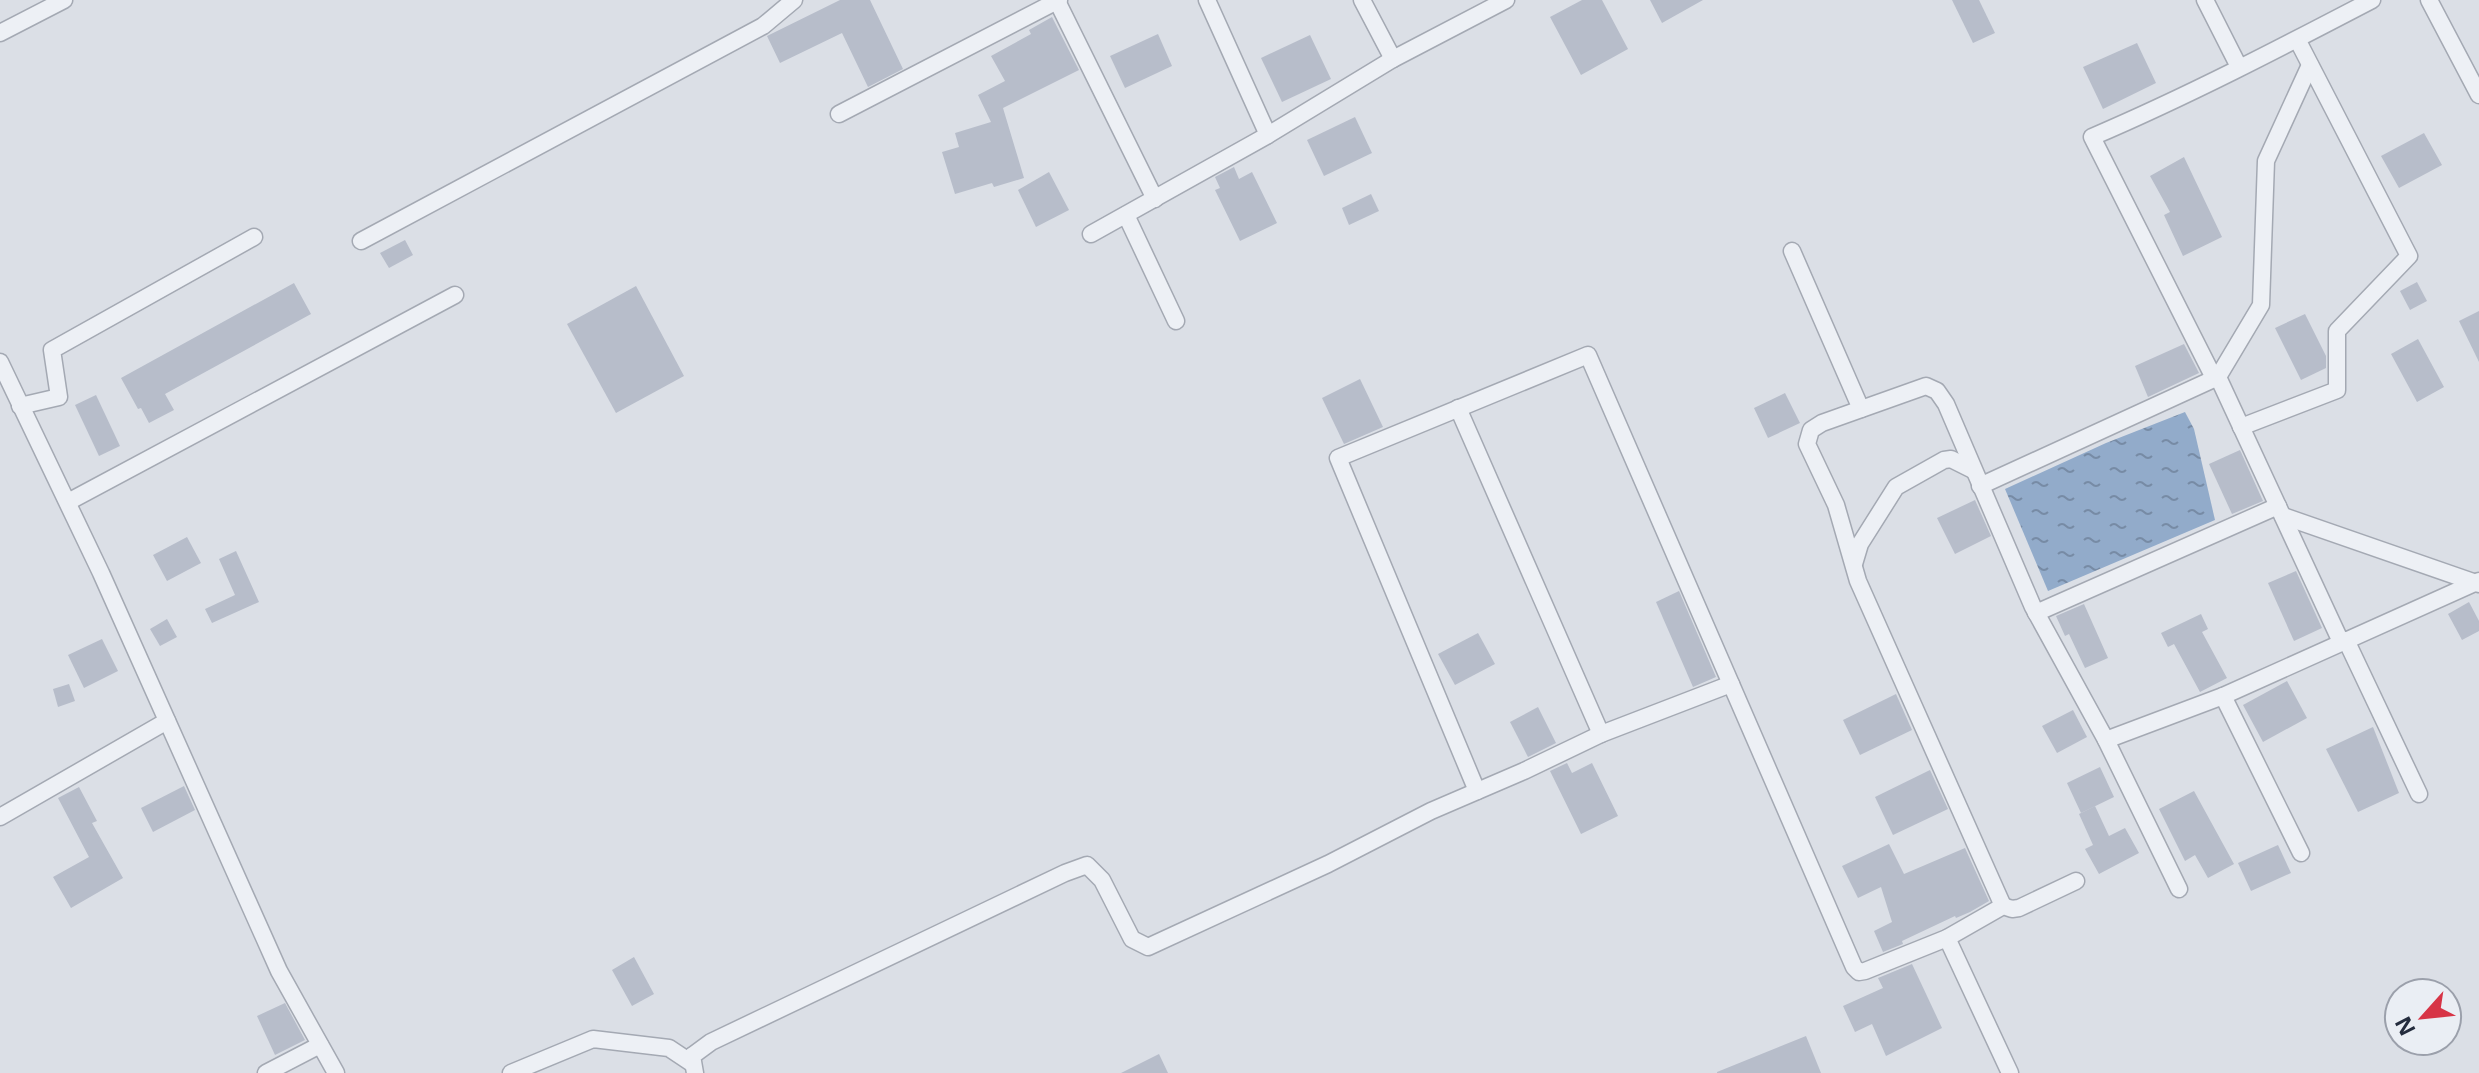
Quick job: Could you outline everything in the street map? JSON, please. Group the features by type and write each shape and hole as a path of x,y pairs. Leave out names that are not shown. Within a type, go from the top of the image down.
{"street":[{"path":"0,33 64,0"},
{"path":"361,241 763,26 794,0"},
{"path":"839,114 1058,0 1155,199"},
{"path":"1207,0 1268,135"},
{"path":"1362,0 1393,59"},
{"path":"1091,234 1268,135 1393,59 1506,0"},
{"path":"2205,0 2239,67"},
{"path":"2372,0 2352,4 2298,41 2239,67 2169,104 2092,137 2241,427 2419,794"},
{"path":"2429,0 2479,95"},
{"path":"2241,427 2337,390 2337,331 2409,256 2298,41"},
{"path":"1980,486 2216,377 2261,305 2266,161 2310,65"},
{"path":"1126,215 1176,321"},
{"path":"20,406 59,397 52,350 254,237"},
{"path":"1792,251 1861,409"},
{"path":"68,502 455,295"},
{"path":"1477,791 1338,458 1588,355 1854,967 1859,972 1865,971 1947,938 2003,906"},
{"path":"0,362 4,382 20,406 68,502 279,971 336,1073"},
{"path":"2076,881 2019,908 2003,906 1854,565 1836,505 1807,444 1811,430 1822,423 1926,386 1937,391 1946,404 2036,613 2106,740 2179,889"},
{"path":"1458,408 1601,734"},
{"path":"1854,565 1860,544 1896,487 1944,460 1951,459 1973,470"},
{"path":"2036,613 2280,511 2479,582"},
{"path":"2106,740 2223,696 2479,582"},
{"path":"511,1073 593,1039 669,1048 693,1064 711,1042 1087,865 1102,880 1132,939 1148,947 1328,864 1431,811 1601,734 1731,684"},
{"path":"2223,696 2301,853"},
{"path":"0,817 167,721"},
{"path":"1947,938 2010,1073"},
{"path":"266,1073 320,1045"}],"water":[{"path":"2185,412 2194,429 2215,520 2048,591 2005,489 2106,443"}],"building":[{"path":"840,0 870,0 903,69 868,87 842,33 780,63 767,36"},
{"path":"1582,0 1602,0 1628,49 1581,75 1550,17"},
{"path":"1650,0 1703,0 1662,23"},
{"path":"1952,0 1979,0 1995,33 1973,43"},
{"path":"1052,17 1079,70 1003,108 1024,178 955,194 942,152 959,147 955,133 991,122 978,95 1005,81 991,56 1031,34 1029,30"},
{"path":"1158,34 1172,66 1125,88 1110,56"},
{"path":"1310,35 1331,79 1282,102 1261,58"},
{"path":"2137,43 2156,83 2103,109 2083,67"},
{"path":"1355,117 1372,153 1324,176 1307,140"},
{"path":"2424,133 2442,165 2399,188 2381,156"},
{"path":"2184,157 2222,237 2183,256 2164,215 2170,212 2150,176"},
{"path":"1234,167 1239,179 1252,172 1277,223 1240,241 1215,190 1220,188 1215,177"},
{"path":"1049,172 1069,210 1036,227 1018,190"},
{"path":"1371,194 1379,211 1349,225 1342,208"},
{"path":"405,240 413,255 389,268 380,253"},
{"path":"2417,282 2427,301 2410,310 2400,291"},
{"path":"294,283 311,314 165,394 174,410 149,423 121,378"},
{"path":"636,286 684,376 616,413 567,324"},
{"path":"2479,311 2479,362 2459,321"},
{"path":"2305,314 2326,356 2326,368 2301,380 2275,328"},
{"path":"2418,339 2444,387 2417,402 2391,354"},
{"path":"2184,344 2199,373 2148,397 2135,366"},
{"path":"1360,379 1383,427 1344,444 1322,398"},
{"path":"1785,393 1800,423 1768,438 1754,408"},
{"path":"96,395 120,446 99,456 75,405"},
{"path":"2240,450 2263,501 2232,514 2209,464"},
{"path":"1975,500 1991,536 1955,554 1937,518"},
{"path":"187,537 201,563 167,581 153,555"},
{"path":"236,551 259,602 212,623 205,609 235,595 219,559"},
{"path":"2296,571 2322,628 2294,641 2268,583"},
{"path":"1679,591 1716,677 1693,687 1656,602"},
{"path":"2469,602 2479,621 2479,631 2462,640 2448,614"},
{"path":"2084,604 2108,658 2085,668 2069,634 2065,636 2056,616"},
{"path":"2201,614 2208,629 2202,632 2227,678 2200,692 2174,644 2168,647 2161,633"},
{"path":"167,619 177,637 160,646 150,629"},
{"path":"1478,633 1495,664 1455,685 1438,654"},
{"path":"102,639 118,671 84,688 68,655"},
{"path":"2287,681 2307,718 2263,742 2243,705"},
{"path":"69,684 75,701 58,707 53,689"},
{"path":"1896,694 1912,730 1860,755 1843,720"},
{"path":"1538,707 1556,743 1528,757 1510,722"},
{"path":"2073,710 2087,737 2057,753 2042,726"},
{"path":"2373,727 2399,793 2358,812 2326,749"},
{"path":"1567,763 1572,773 1592,763 1618,816 1581,834 1550,771"},
{"path":"2100,767 2114,797 2081,813 2067,783"},
{"path":"1930,770 1948,809 1893,835 1875,797"},
{"path":"184,786 195,810 153,832 141,808"},
{"path":"79,787 97,821 92,823 123,878 71,908 53,877 89,857 58,798"},
{"path":"2194,791 2234,864 2208,878 2195,855 2185,861 2159,809"},
{"path":"2095,806 2109,836 2125,828 2139,853 2099,874 2085,849 2093,845 2079,814"},
{"path":"1889,844 1904,874 1965,848 1989,901 1883,952 1874,931 1892,922 1881,887 1858,898 1842,866"},
{"path":"2278,845 2291,873 2251,891 2238,863"},
{"path":"634,957 654,994 632,1006 612,970"},
{"path":"1912,964 1942,1028 1886,1056 1872,1024 1855,1032 1843,1006 1883,988 1878,978"},
{"path":"285,1003 305,1040 275,1055 257,1016"},
{"path":"1806,1036 1821,1073 1717,1073 1717,1072"},
{"path":"1159,1054 1168,1073 1121,1073"}]}
